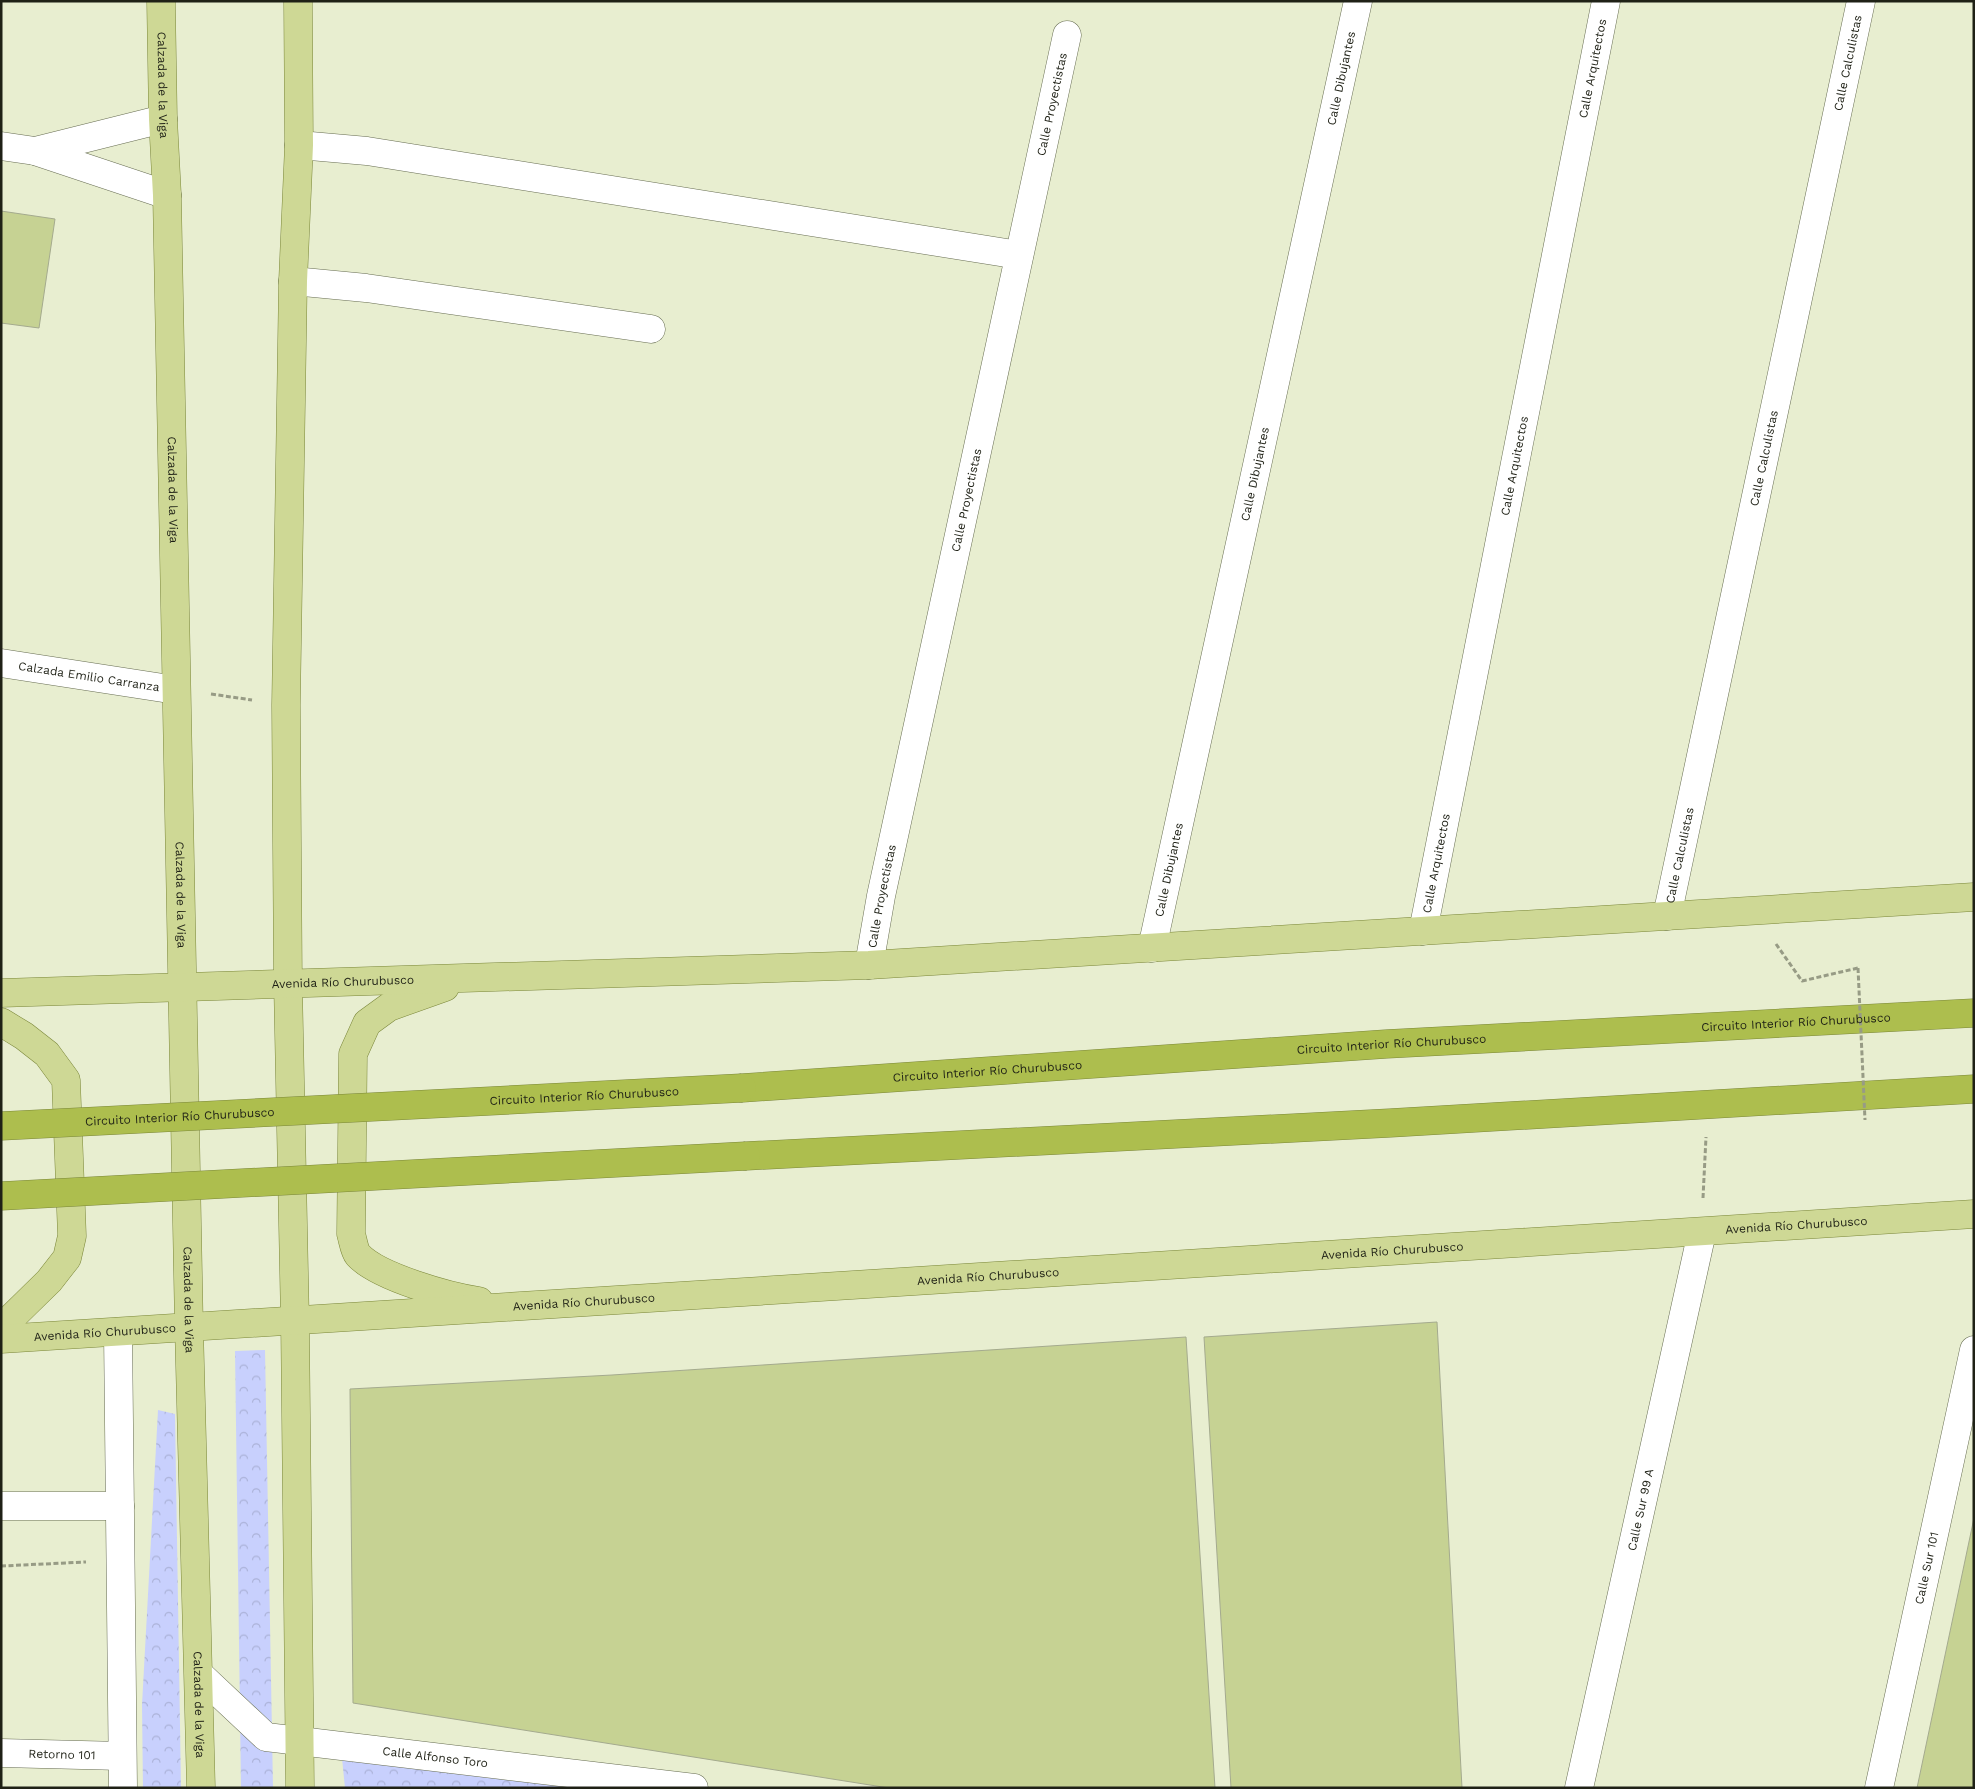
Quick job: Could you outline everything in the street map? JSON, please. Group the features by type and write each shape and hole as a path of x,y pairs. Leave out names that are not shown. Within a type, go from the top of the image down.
{"highway":[{"name":"Circuito Interior Río Churubusco","path":"1,1126 742,1088 1386,1044 1974,1013"},
{"path":"1,1196 1390,1123 1974,1089"}],"main road":[{"name":"Calzada de la Viga","path":"161,1 184,987 189,1327 200,1675 201,1788"},
{"path":"298,1 299,146 293,281 286,705 288,984 295,1321 300,1788"},
{"name":"Avenida Río Churubusco","path":"1,993 869,965 1974,896"},
{"path":"468,979 389,1007 367,1023 353,1054 351,1234 357,1254 375,1268 459,1298 527,1307"},
{"path":"1,1022 48,1054 66,1080 72,1236 67,1258 49,1281 1,1328"},
{"name":"Avenida Río Churubusco","path":"1,1339 1974,1214"}],"street":[{"name":"Calle Dibujantes","path":"1152,948 1358,1"},
{"name":"Calle Arquitectos","path":"1423,931 1606,1"},
{"name":"Calle Calculistas","path":"1667,916 1861,1"},
{"name":"Calle Proyectistas","path":"869,965 883,886 1067,35"},
{"path":"35,151 163,119"},
{"path":"1,146 35,151 167,195"},
{"path":"299,146 367,151 1019,255"},
{"path":"293,281 366,288 651,329"},
{"name":"Calzada Emilio Carranza","path":"1,663 176,690"},
{"name":"Calle Sur 99 A","path":"1579,1788 1702,1232"},
{"path":"118,1332 123,1788"},
{"name":"Calle Sur 101","path":"1879,1788 1974,1350"},
{"path":"1,1506 120,1506"},
{"name":"Calle Alfonso Toro","path":"200,1675 266,1737 694,1788"},
{"name":"Retorno 101","path":"1,1754 122,1756"}],"path":[{"path":"176,690 286,705"},
{"path":"1802,981 1858,968 1865,1120"},
{"path":"1702,1232 1707,1104"},
{"path":"1,1566 120,1561"}],"green space":[{"path":"265,1350 273,1788 241,1788 235,1351"},
{"path":"158,1410 175,1414 181,1788 143,1788 142,1705"},
{"path":"342,1758 591,1788 345,1788"}],"building":[{"path":"1,211 55,219 39,328 1,323"},
{"path":"1437,1322 1462,1788 1231,1788 1204,1337"},
{"path":"1186,1337 1215,1788 889,1788 353,1703 350,1389 612,1375"},
{"path":"1974,1518 1974,1788 1917,1788"}]}
